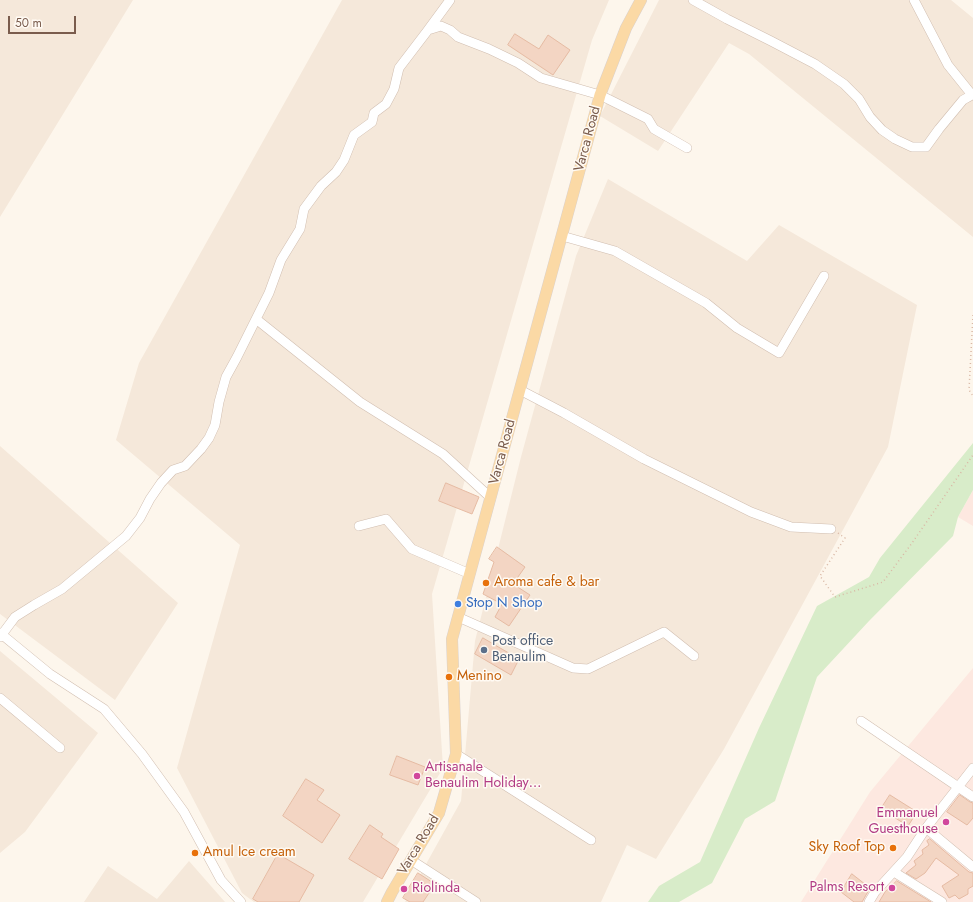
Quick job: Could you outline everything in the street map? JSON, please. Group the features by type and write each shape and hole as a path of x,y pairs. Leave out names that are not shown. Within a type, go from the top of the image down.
{"main road":[{"name":"Varca Road","path":"387,902 439,813 456,754 452,639 600,95 626,28 642,0"}],"street":[{"path":"241,902 221,880 180,806 142,754 104,709 50,674 1,635 15,617 62,589 126,536 140,518 150,499 161,483 174,470 185,466 209,438 216,425 219,402 226,377 269,293 281,260 300,229 304,209 321,186 336,172 344,160 354,135 372,122 374,114 386,104 394,89 399,68 450,0"},
{"path":"694,0 727,19 815,64 844,84 859,99 870,117 882,130 895,139 912,147 926,147 963,100 972,95 948,65 914,0"},
{"path":"428,30 441,26 450,30 458,37 489,49 541,78 600,95 648,119 654,129 688,148"},
{"path":"562,236 615,250 706,303 737,328 779,354 824,276"},
{"path":"256,319 360,402 443,454 491,498"},
{"path":"520,390 564,413 644,459 751,512 791,527 831,529"},
{"path":"359,526 386,519 412,549 470,574"},
{"path":"458,616 573,668 588,669 664,632 694,656"},
{"path":"0,698 60,748"},
{"path":"861,722 973,797"},
{"path":"456,754 591,840"},
{"path":"869,902 875,892 907,857 926,828 973,768"},
{"path":"926,828 973,867"},
{"path":"411,860 476,902"},
{"path":"894,872 942,902"}],"path":[{"path":"973,315 969,390 973,396"},
{"path":"831,529 845,538 820,576 835,597 883,582 912,544 973,455"}],"shaded area":[{"path":"0,0 133,0 0,217"},
{"path":"342,0 609,0 592,40 432,594 443,768 363,902 254,902 242,893 177,768 240,545 116,440 139,363"},
{"path":"659,0 951,0 973,18 973,237 749,54 729,43 658,151 600,116"},
{"path":"608,179 747,261 779,225 917,305 888,447 724,749 656,859 627,845 601,902 405,902 461,801 475,641 521,457 576,256"},
{"path":"0,446 178,603 115,700 0,614"},
{"path":"973,490 973,526 958,517"},
{"path":"0,651 98,733 25,832 0,853"},
{"path":"973,668 973,902 801,902 870,792"},
{"path":"189,861 225,902 84,902 108,866 157,899"}],"green space":[{"path":"973,443 973,490 958,517 953,536 869,621 817,677 775,801 745,819 712,883 679,902 648,902 659,886 700,862 759,728 817,606 869,577 880,558"}],"building":[{"path":"515,34 539,49 548,35 570,50 553,75 508,45"},
{"path":"446,483 479,497 472,514 439,501"},
{"path":"497,547 525,567 513,584 530,595 509,626 495,617 502,604 483,594 494,562 489,559"},
{"path":"483,638 519,659 511,675 475,654"},
{"path":"397,756 425,767 418,785 390,775"},
{"path":"306,779 324,790 317,800 340,815 322,843 283,816"},
{"path":"890,795 917,812 908,826 881,809"},
{"path":"960,795 973,803 973,818 967,825 947,812"},
{"path":"370,825 383,834 381,837 399,849 382,879 349,859"},
{"path":"930,839 969,872 973,873 973,886 968,889 968,894 959,899 955,895 949,898 942,886 959,875 936,858 925,873 916,879 906,873 916,865 914,861 923,854 922,850 929,845 927,841"},
{"path":"278,854 314,875 299,902 258,902 253,899"},
{"path":"418,873 435,884 423,902 410,902 403,898"},
{"path":"852,874 870,888 862,902 854,902 841,892"},
{"path":"897,881 931,902 879,902 885,892"}],"place":[{"name":"Aroma cafe & bar","path":"486,583"},
{"name":"Stop N Shop","path":"458,604"},
{"name":"Post office Benaulim","path":"484,650"},
{"name":"Menino","path":"449,677"},
{"name":"Artisanale Benaulim Holiday…","path":"417,776"},
{"name":"Emmanuel Guesthouse","path":"946,822"},
{"name":"Sky Roof Top","path":"893,848"},
{"name":"Amul Ice cream","path":"195,853"},
{"name":"Palms Resort","path":"892,888"},
{"name":"Riolinda","path":"404,889"}]}
